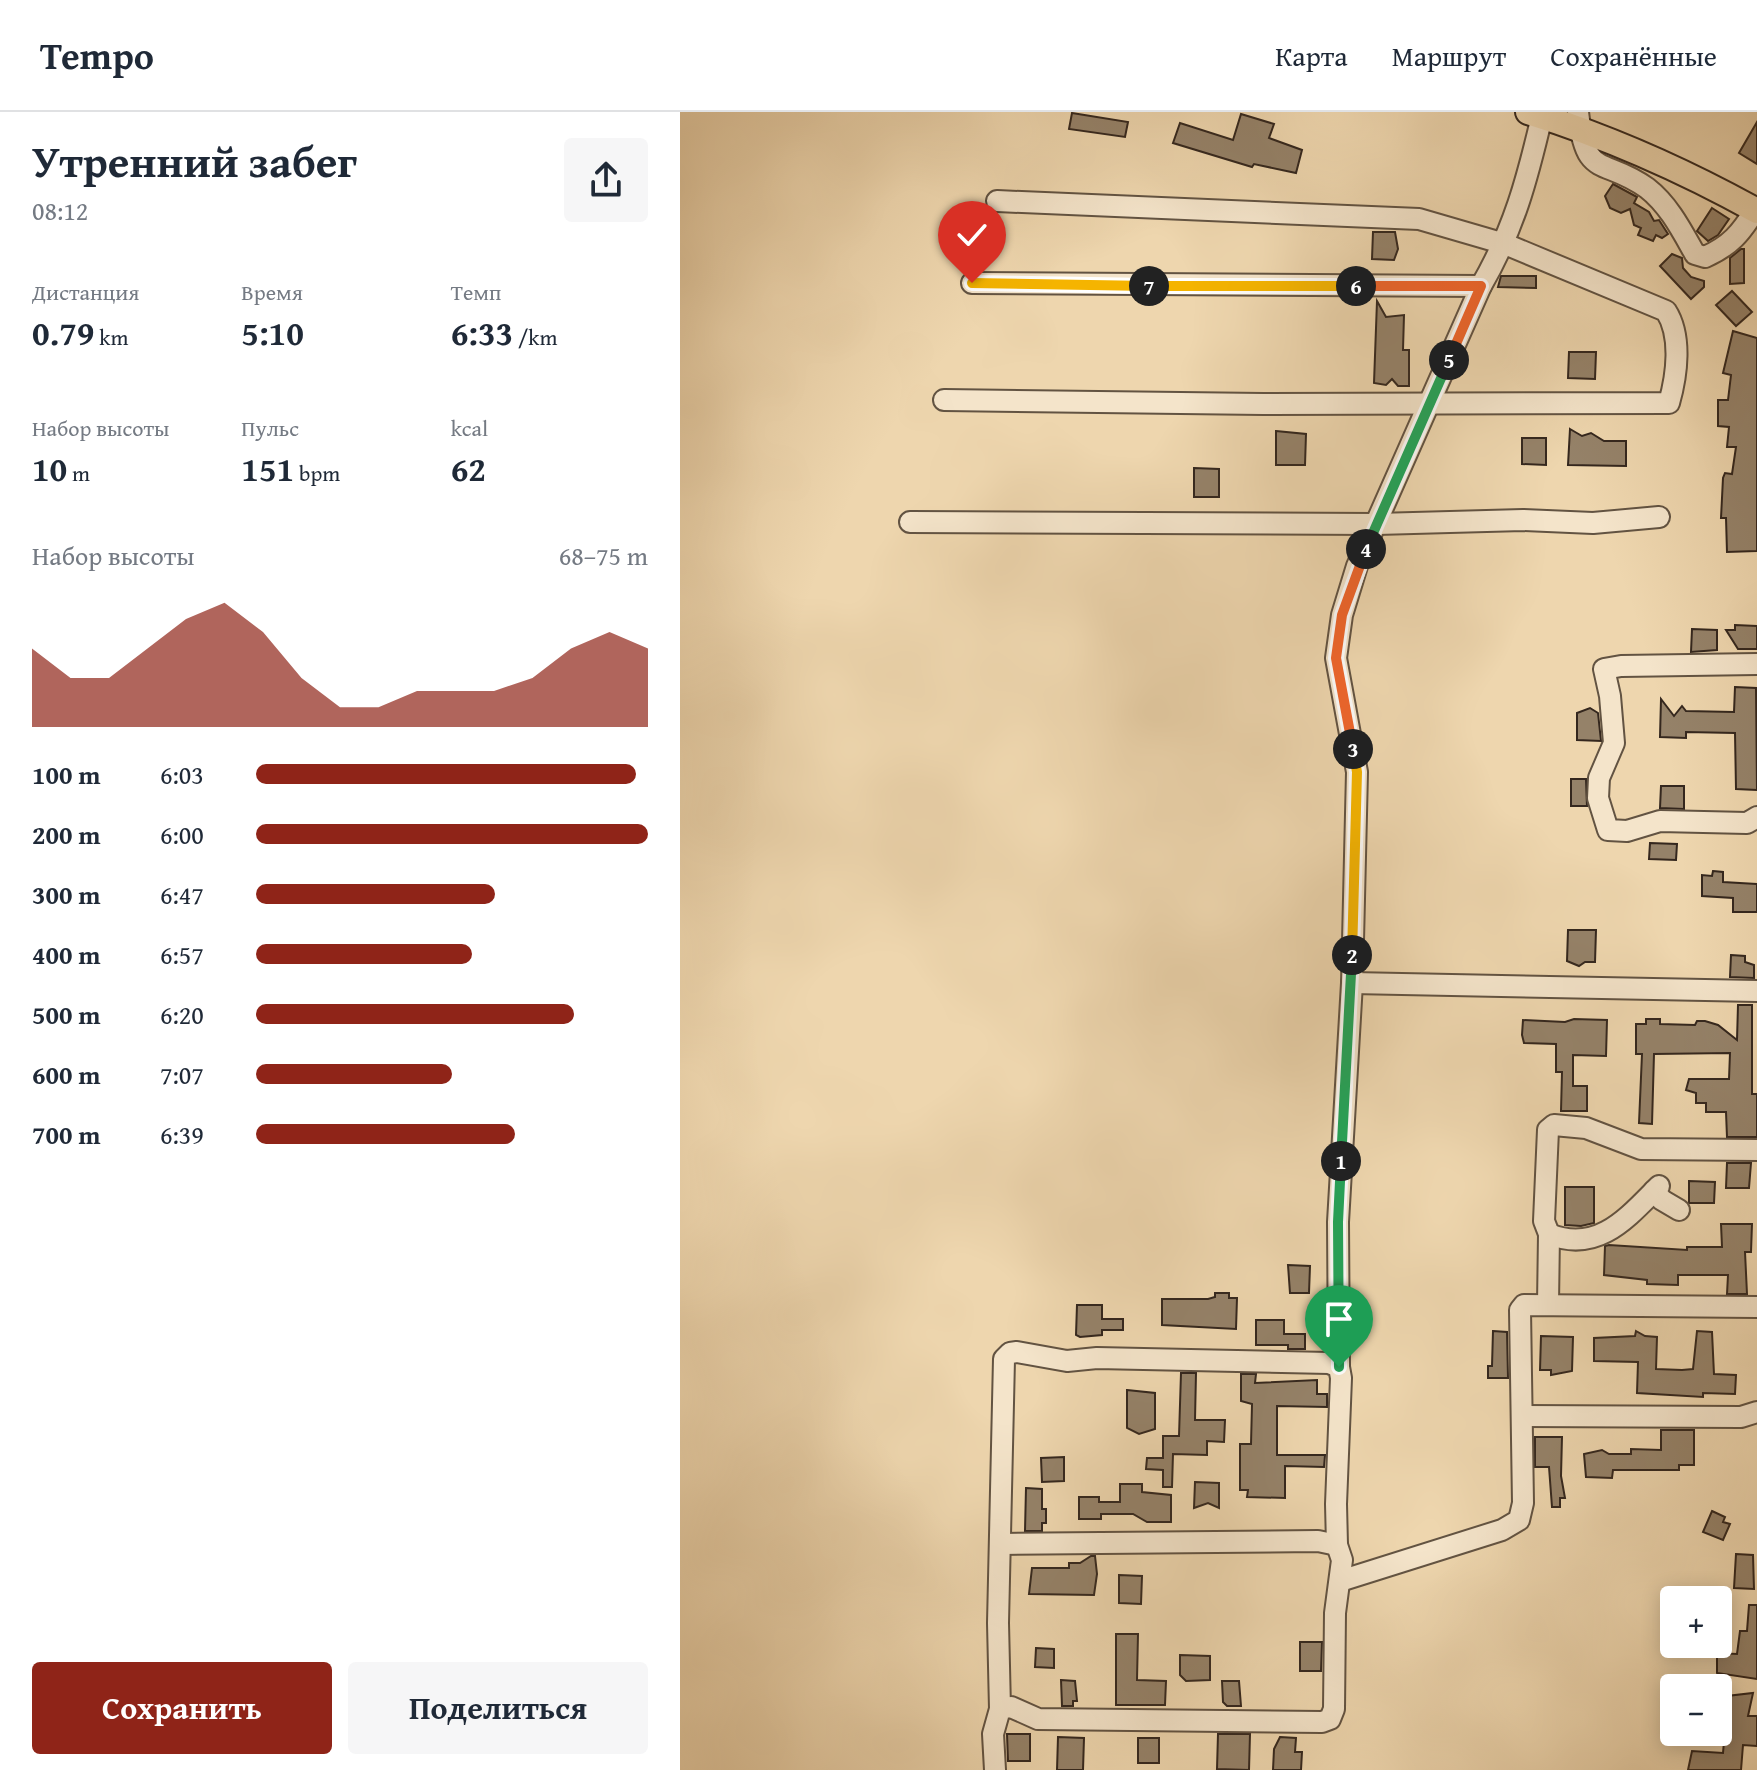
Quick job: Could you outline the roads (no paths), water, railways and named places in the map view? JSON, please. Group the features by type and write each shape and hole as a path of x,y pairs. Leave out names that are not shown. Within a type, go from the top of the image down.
{"main road":[{"path":"1535,114 1579,120 1756,210"}],"street":[{"path":"1000,1709 1011,1707 1038,1719 1322,1722 1330,1719 1334,1709 1335,1613 1345,1565 1338,1222 1352,983 1357,772 1336,658 1342,615 1354,578 1481,286 1505,244 1529,172 1535,114"},
{"path":"1579,120 1584,150 1599,166 1648,189 1674,216 1695,254 1705,257 1726,248 1742,232 1756,210"},
{"path":"944,400 1429,405 1669,403 1676,344 1672,321 1666,311 1505,244 1419,219 997,201"},
{"path":"972,283 1481,286"},
{"path":"910,522 1377,524 1523,520 1593,523 1659,517"},
{"path":"1757,664 1621,666 1604,669 1614,743 1599,778 1598,798 1608,830 1636,830 1660,821 1747,823 1757,817"},
{"path":"1352,983 1757,991"},
{"path":"1548,1304 1549,1234 1544,1221 1546,1158 1548,1130 1554,1125 1586,1128 1641,1149 1757,1150"},
{"path":"1549,1234 1560,1238 1588,1239 1615,1229 1657,1189 1662,1200 1679,1210"},
{"path":"1345,1565 1502,1530 1519,1520 1523,1503 1520,1310 1524,1305 1660,1309 1757,1307"},
{"path":"995,1770 993,1734 1000,1709 998,1623 1004,1359 1010,1353 1037,1354 1067,1361 1097,1358 1329,1363 1339,1367"},
{"path":"1522,1416 1741,1417 1757,1412"},
{"path":"1002,1544 1318,1541 1345,1565"}]}
